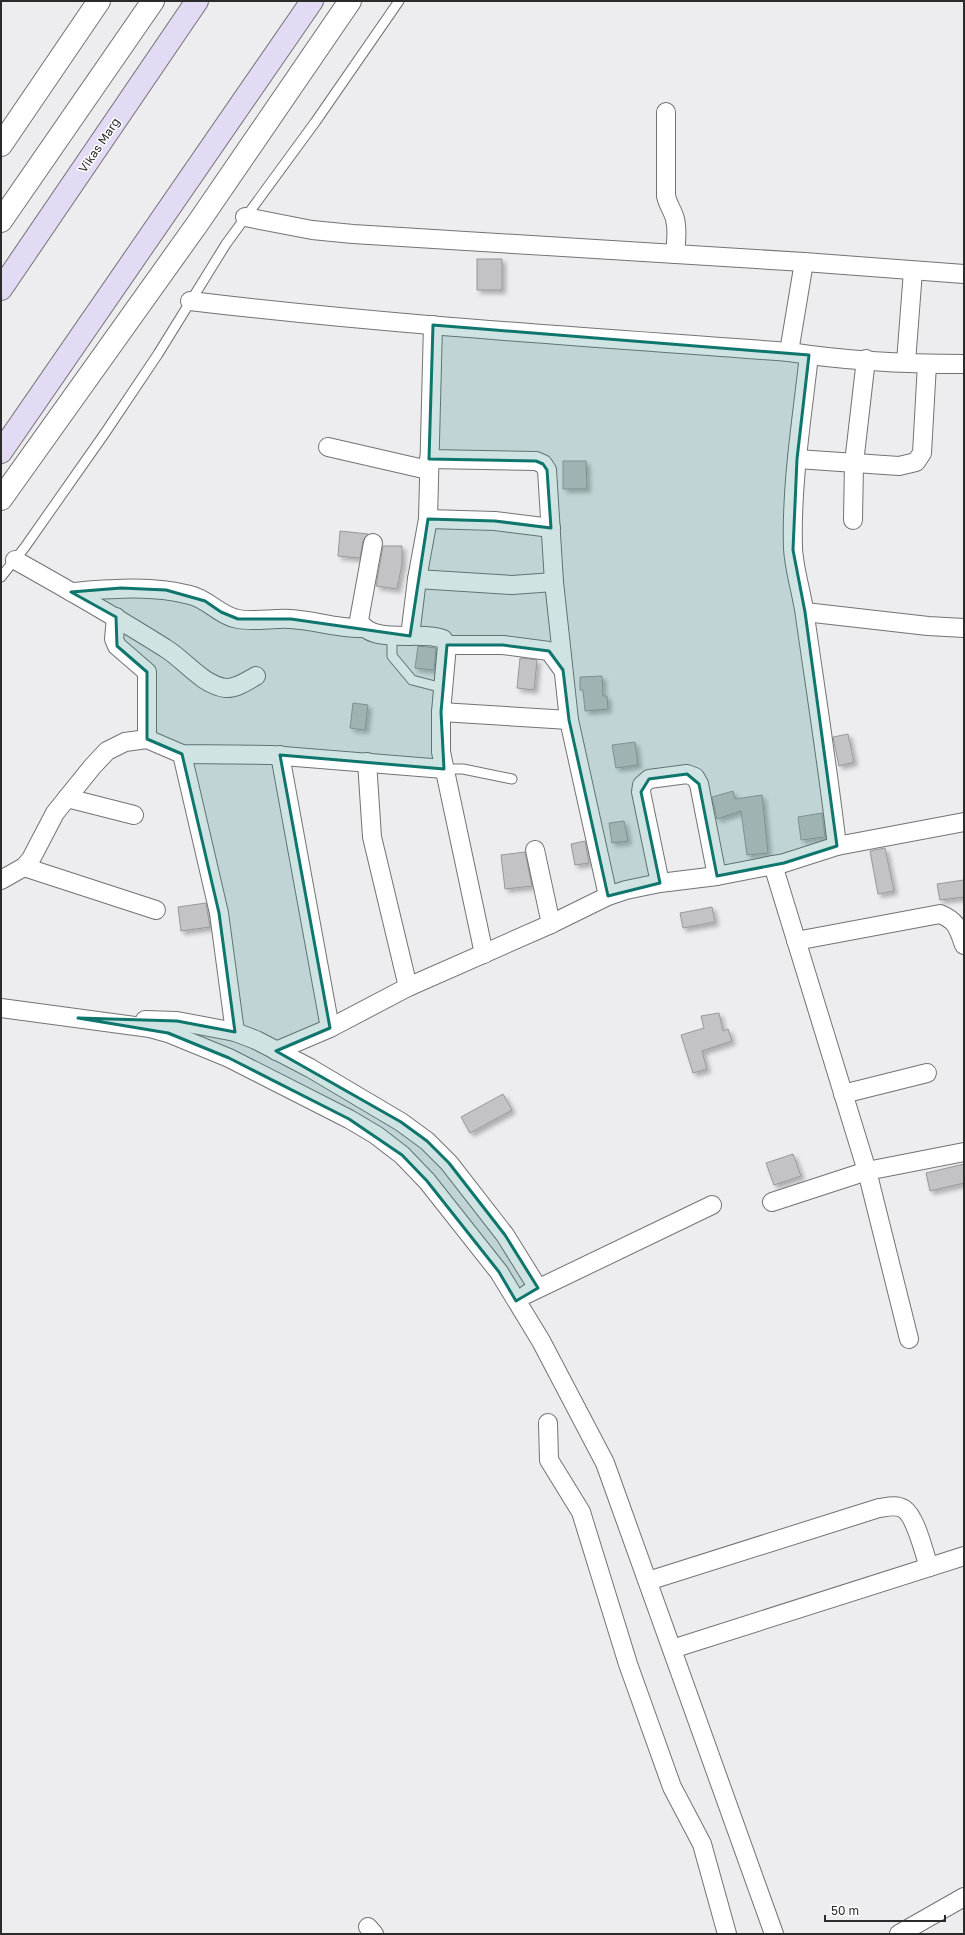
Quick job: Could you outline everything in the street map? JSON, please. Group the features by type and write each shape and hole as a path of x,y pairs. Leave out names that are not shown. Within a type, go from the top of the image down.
{"main road":[{"name":"Vikas Marg","path":"1,289 197,1"},
{"path":"1,452 312,1"}],"street":[{"path":"1,145 99,1"},
{"path":"1,221 153,1"},
{"path":"1,499 198,223 350,1"},
{"path":"666,112 666,196 677,228 675,254"},
{"path":"245,217 312,230 353,234 804,262 964,274"},
{"path":"790,352 804,262"},
{"path":"906,362 913,271"},
{"path":"190,301 259,310 433,325 927,364 964,364"},
{"path":"410,636 417,579 428,519 428,465 433,325"},
{"path":"809,355 797,459 793,514 793,550 805,612 837,846"},
{"path":"853,520 854,463 866,359"},
{"path":"797,459 899,466 916,462 922,453 927,364"},
{"path":"328,447 428,465 536,461 543,464 547,470 554,582 569,720 608,896"},
{"path":"428,519 495,521 551,528"},
{"path":"362,628 359,620 373,543"},
{"path":"15,560 116,617 167,649 210,683 226,688 238,686 256,676"},
{"path":"417,579 512,585 554,582"},
{"path":"71,592 121,588 166,590 191,595 205,600 221,612 238,620 291,619 331,626 362,628 371,633 436,636 444,639 447,645 441,712 441,752 484,954"},
{"path":"805,612 928,626 964,628"},
{"path":"116,617 114,639 117,646 147,672 147,739"},
{"path":"447,645 503,645 549,652 563,670"},
{"path":"441,712 569,720"},
{"path":"1,880 24,867 31,859 55,813 67,798 107,751 124,742 147,739 182,754 280,755 444,768"},
{"path":"182,754 219,913 235,1032"},
{"path":"280,755 330,1028"},
{"path":"367,762 372,837 408,987"},
{"path":"660,883 641,792 642,785 649,779 687,774 695,778 699,784 718,876"},
{"path":"67,798 134,815"},
{"path":"276,1051 330,1028 408,987 550,924 608,896 626,890 660,883 718,876 773,865 837,846 964,822"},
{"path":"535,850 550,924"},
{"path":"773,865 867,1171 909,1339"},
{"path":"24,867 156,910"},
{"path":"796,941 940,914 951,918 958,928 964,944"},
{"path":"1,1008 150,1028 168,1033 229,1058 349,1119 376,1135 402,1155 427,1181 499,1272 541,1342 606,1463 774,1934"},
{"path":"78,1018 177,1021 235,1032 276,1051 394,1118 427,1141 449,1163 505,1235 538,1288"},
{"path":"843,1094 927,1073"},
{"path":"772,1202 867,1171 964,1152"},
{"path":"516,1301 538,1288 712,1206"},
{"path":"548,1423 549,1460 581,1512 628,1664 672,1787 702,1844 727,1934"},
{"path":"648,1581 872,1511 894,1506 905,1510 911,1517 929,1567"},
{"path":"672,1650 964,1556"},
{"path":"899,1934 964,1897"}],"lane":[{"path":"1,577 15,560 105,433 158,354 226,244 316,121 399,1"},
{"path":"392,635 392,656 412,680 443,688"},
{"path":"444,768 463,769 512,779"}],"highlighted area":[{"path":"433,325 809,355 797,459 793,550 805,612 837,846 784,863 717,876 699,784 687,774 649,779 641,792 660,883 608,896 569,720 563,670 549,651 503,645 447,645 441,712 444,769 280,755 330,1028 276,1051 401,1122 427,1141 449,1163 505,1235 538,1288 516,1301 499,1272 427,1181 402,1155 349,1119 229,1058 168,1033 78,1018 177,1021 235,1032 219,913 182,754 147,739 147,672 117,646 116,617 71,592 121,588 166,590 205,601 221,612 238,619 291,619 410,636 428,519 495,521 551,528 547,470 543,464 536,461 429,459"}],"building":[{"path":"477,259 502,259 502,290 477,290"},
{"path":"563,461 586,461 587,489 563,489"},
{"path":"340,531 368,534 363,541 360,558 338,556"},
{"path":"383,546 402,546 402,564 397,589 376,586"},
{"path":"418,646 436,648 434,670 415,668"},
{"path":"520,658 537,660 534,690 517,688"},
{"path":"602,676 603,696 607,696 608,709 585,711 583,690 580,690 580,677"},
{"path":"353,703 368,705 365,730 350,728"},
{"path":"848,734 854,762 839,766 833,737"},
{"path":"635,742 638,765 616,768 612,745"},
{"path":"733,791 735,799 762,795 768,853 747,855 741,811 717,819 712,797"},
{"path":"822,813 825,837 801,840 798,817"},
{"path":"624,821 628,841 612,843 609,823"},
{"path":"585,841 589,863 575,865 571,844"},
{"path":"885,848 894,891 878,894 870,851"},
{"path":"525,852 532,886 505,889 501,855"},
{"path":"964,880 964,897 940,900 937,884"},
{"path":"206,903 210,927 181,931 178,907"},
{"path":"712,907 715,922 683,928 680,913"},
{"path":"719,1013 723,1031 728,1029 732,1041 702,1051 707,1069 693,1073 681,1035 704,1028 701,1016"},
{"path":"503,1094 512,1110 470,1133 461,1117"},
{"path":"793,1154 801,1176 774,1185 766,1163"},
{"path":"964,1164 964,1183 930,1191 926,1173"}]}
